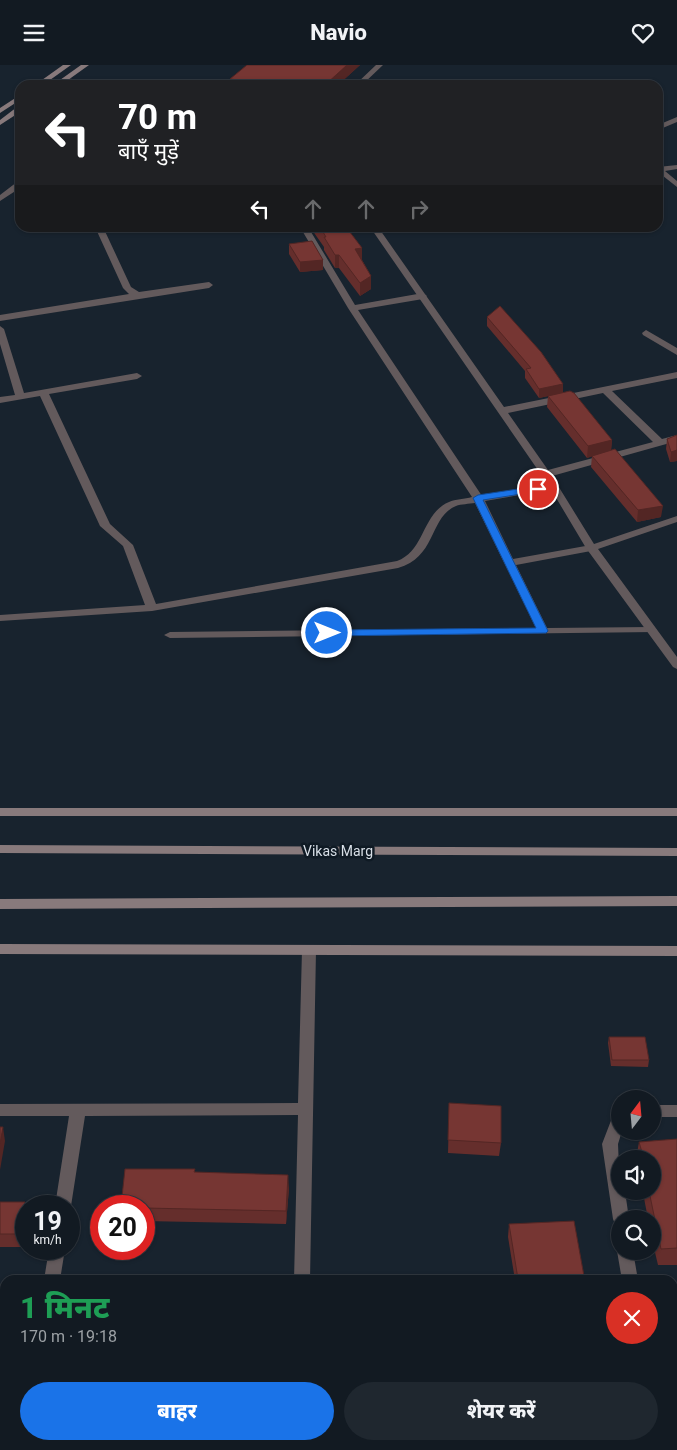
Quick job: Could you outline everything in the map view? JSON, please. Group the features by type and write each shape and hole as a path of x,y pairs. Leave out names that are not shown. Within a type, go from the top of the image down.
{"street":[{"path":"51,65 56,72"},
{"path":"45,80 68,65"},
{"path":"64,80 86,65"},
{"path":"364,80 380,65"},
{"path":"0,111 15,100"},
{"path":"0,123 15,112"},
{"path":"663,126 677,119"},
{"path":"663,168 677,167"},
{"path":"663,173 677,185"},
{"path":"0,199 15,188"},
{"path":"101,232 127,287 137,295"},
{"path":"307,232 352,308 478,498 543,631"},
{"path":"378,232 546,474 591,548 677,665"},
{"path":"0,318 209,285"},
{"path":"352,308 423,296"},
{"path":"0,329 20,397"},
{"path":"646,333 677,352"},
{"path":"501,411 677,375"},
{"path":"0,400 137,376"},
{"path":"605,390 660,443"},
{"path":"43,392 105,526 128,545 152,608"},
{"path":"546,474 677,438"},
{"path":"0,619 152,608 388,567 413,558 421,548 441,511 452,505 478,498 554,486"},
{"path":"510,563 591,548 677,519"},
{"path":"170,635 651,630"},
{"path":"0,812 677,812"},
{"name":"Vikas Marg","path":"0,849 677,852"},
{"path":"0,904 677,901"},
{"path":"0,949 677,951"},
{"path":"302,1275 309,950"},
{"path":"0,1110 306,1109"},
{"path":"65,1195 78,1110"},
{"path":"661,1111 677,1111"},
{"path":"611,1140 610,1144 620,1210"},
{"path":"53,1275 55,1260"},
{"path":"627,1260 629,1275"}],"building":[{"path":"247,65 347,65 330,80 230,79"},
{"path":"323,232 350,232 362,248 355,249 371,276 360,283 339,255 335,255 324,237 326,237"},
{"path":"312,241 323,260 300,262 289,244"},
{"path":"500,306 541,352 563,384 539,389 526,369 531,368 487,317"},
{"path":"570,391 574,393 612,440 588,446 548,396"},
{"path":"677,435 677,450 671,452 667,439"},
{"path":"615,449 663,506 638,510 592,456"},
{"path":"609,1037 645,1037 649,1060 612,1060"},
{"path":"449,1103 501,1106 501,1143 448,1140"},
{"path":"0,1127 3,1127 0,1144"},
{"path":"677,1139 677,1248 661,1249 661,1210 653,1210 651,1200 661,1200 661,1150 641,1150 639,1142"},
{"path":"125,1169 195,1169 194,1172 288,1175 286,1211 155,1208 155,1195 122,1195"},
{"path":"0,1202 15,1202 15,1234 0,1234"},
{"path":"574,1221 584,1275 517,1275 509,1224"}],"route":[{"path":"327,633 543,631 478,498 538,489"}]}
